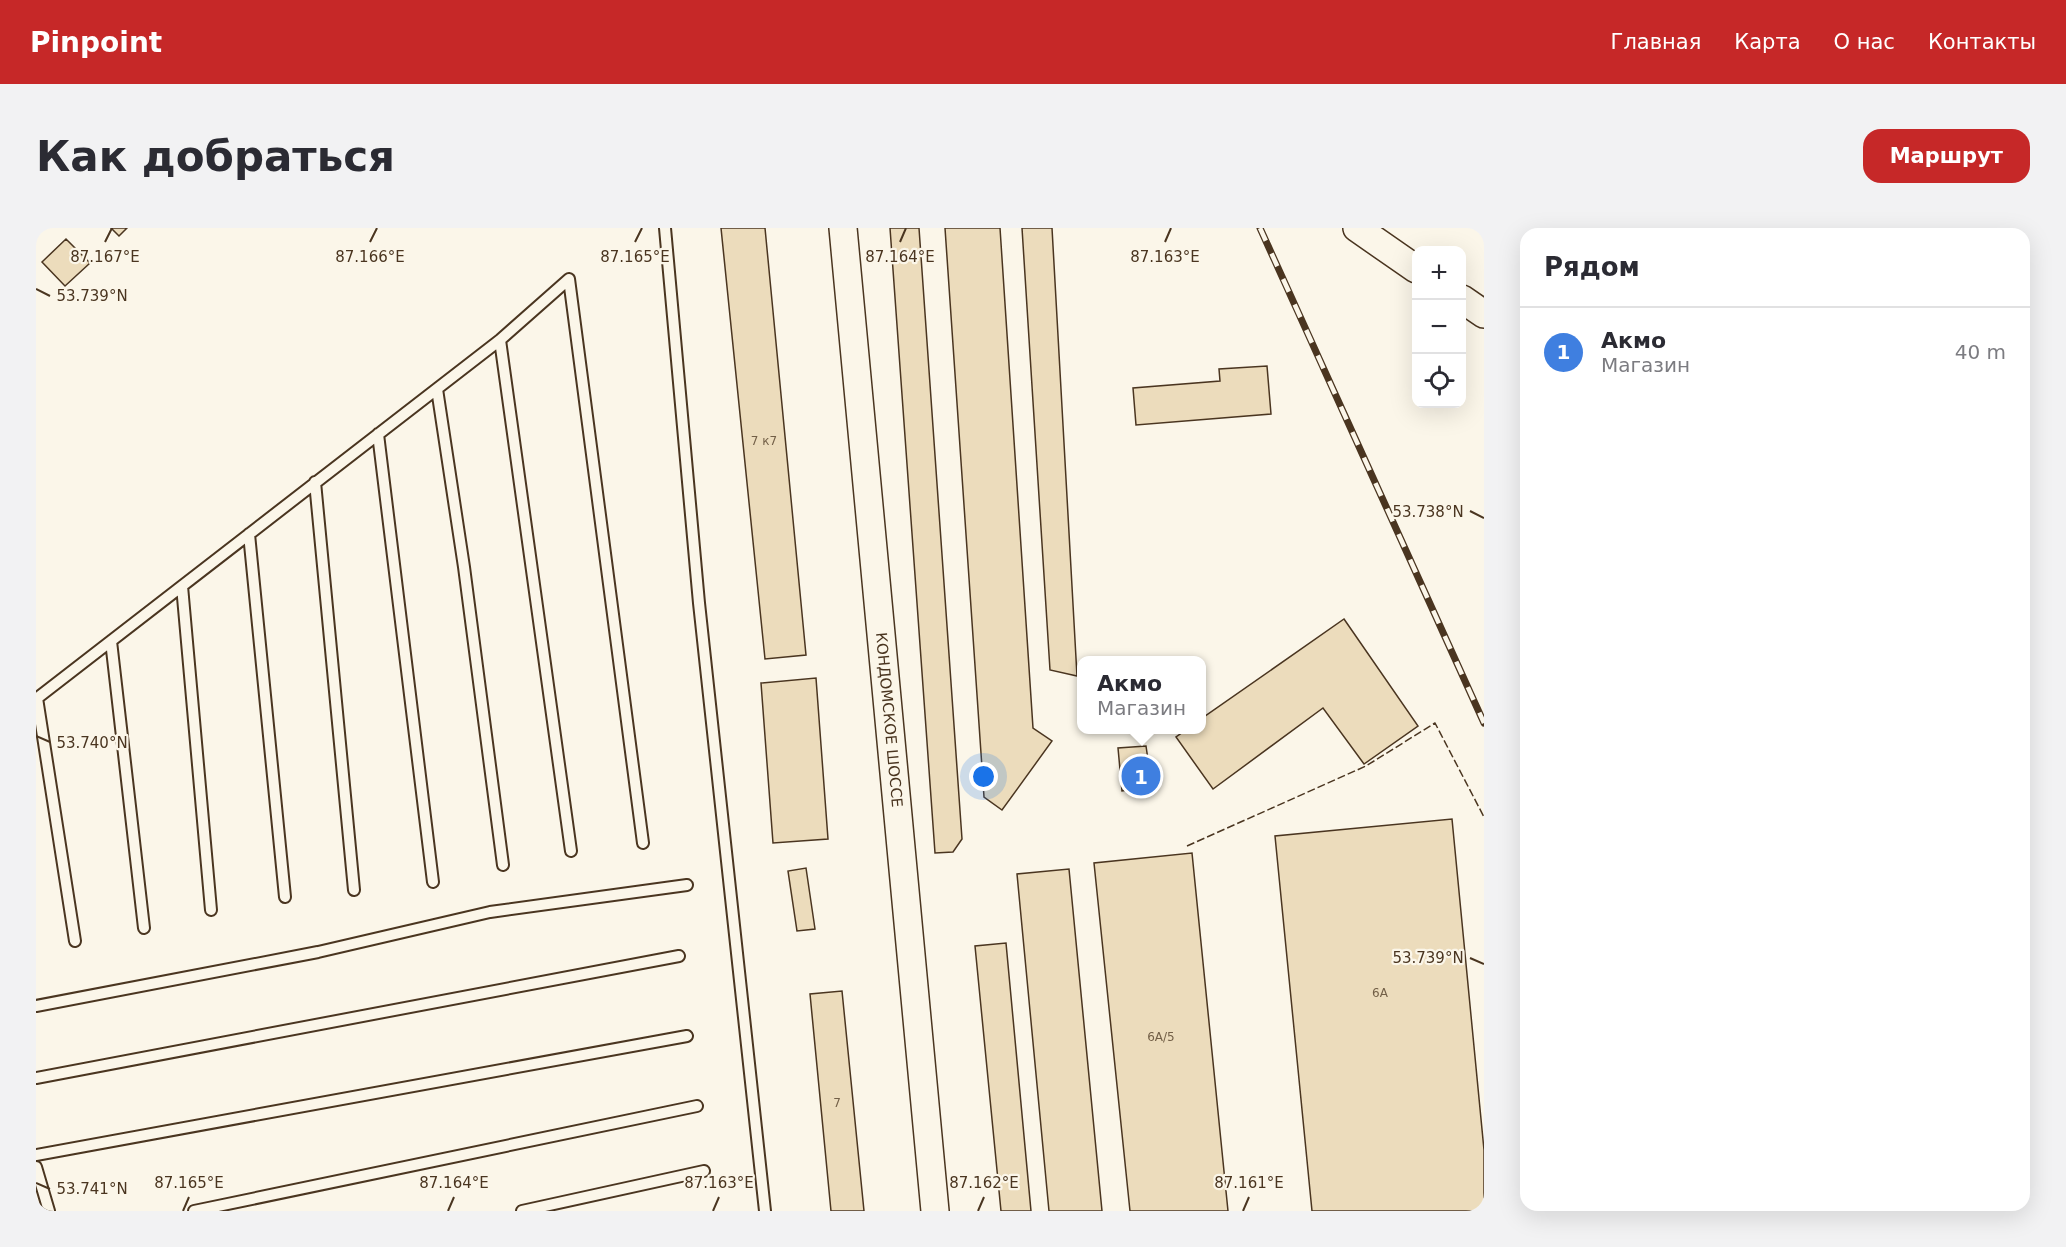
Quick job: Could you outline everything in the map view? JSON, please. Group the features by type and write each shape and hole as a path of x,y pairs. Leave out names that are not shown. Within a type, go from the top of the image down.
{"street":[{"name":"КОНДОМСКОЕ ШОССЕ","path":"843,228 935,1211"},
{"path":"1357,228 1412,266"},
{"path":"1463,300 1484,314"}],"lane":[{"path":"665,228 699,603 765,1211"},
{"path":"75,942 37,699 501,340 569,279 643,843"},
{"path":"501,340 571,851"},
{"path":"437,389 464,567 503,865"},
{"path":"378,434 433,882"},
{"path":"315,482 354,890"},
{"path":"249,534 285,897"},
{"path":"182,586 211,910"},
{"path":"111,641 144,927"},
{"path":"36,1006 318,952 490,912 687,885"},
{"path":"36,1078 680,956"},
{"path":"36,1155 687,1036"},
{"path":"194,1211 698,1106"},
{"path":"36,1167 49,1211"},
{"path":"522,1211 704,1171"}],"building":[{"path":"111,228 127,228 119,236"},
{"path":"721,228 765,228 806,655 765,659"},
{"path":"890,228 919,228 962,839 953,852 935,853"},
{"path":"945,228 1000,228 1033,728 1052,741 1002,810 984,797"},
{"path":"1022,228 1052,228 1077,676 1050,670"},
{"path":"66,239 90,263 65,286 42,262"},
{"path":"1267,366 1271,414 1136,425 1133,388 1220,381 1219,369"},
{"path":"1344,619 1418,726 1364,764 1323,708 1213,789 1176,737 1180,734 1206,734 1206,716"},
{"path":"816,678 828,839 773,843 761,683"},
{"path":"1146,746 1152,787 1122,791 1118,748"},
{"path":"1452,819 1484,1150 1484,1211 1312,1211 1275,836"},
{"path":"1192,853 1228,1211 1130,1211 1094,863"},
{"path":"806,868 815,929 797,931 788,871"},
{"path":"1069,869 1102,1211 1049,1211 1017,874"},
{"path":"1006,943 1031,1211 1001,1211 975,946"},
{"path":"842,991 864,1211 831,1211 810,994"}],"railway":[{"path":"1260,228 1484,723"}],"fence":[{"path":"1187,846 1366,766 1435,723 1484,817"}],"place":[{"name":"Акмо","path":"1141,776"}]}
